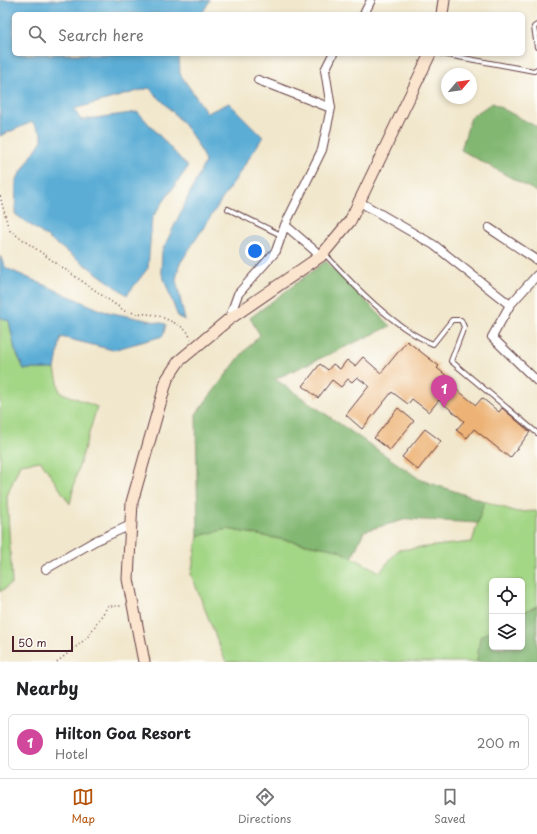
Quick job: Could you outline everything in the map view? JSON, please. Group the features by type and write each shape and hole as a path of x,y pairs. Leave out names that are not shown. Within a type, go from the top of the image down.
{"main road":[{"path":"442,12 444,0"},
{"path":"144,662 128,579 132,502 167,379 179,361 228,320 322,254 350,221 358,201 429,56"}],"street":[{"path":"365,12 371,0"},
{"path":"228,320 238,294 276,251 285,225 322,150 331,108 325,70 332,56"},
{"path":"258,80 331,108"},
{"path":"358,201 434,245 510,305"},
{"path":"285,225 322,254"},
{"path":"489,228 537,260"},
{"path":"537,275 510,305 492,337 537,381"},
{"path":"46,569 95,541 131,526"}],"lane":[{"path":"537,26 534,27 537,47"},
{"path":"453,56 534,71 537,69"},
{"path":"228,209 281,235"},
{"path":"322,254 355,286 417,337 433,344 452,320 461,320 464,327 451,361 537,433"}],"path":[{"path":"0,196 9,230 126,312 157,315 187,331"},
{"path":"57,662 87,638 108,606 133,606"}],"green space":[{"path":"492,103 537,127 537,192 461,150 471,117"},
{"path":"326,261 391,326 275,379 421,480 484,501 478,523 407,519 364,531 352,558 338,550 227,529 198,536 196,414 242,354 260,335 250,318"},
{"path":"0,317 9,321 15,350 24,369 55,369 60,392 97,407 76,476 70,504 41,461 20,464 7,496 12,583 0,592"},
{"path":"484,501 517,512 537,511 537,606 525,612 525,578 489,578 489,632 480,637 477,662 227,662 191,574 198,536 227,529 338,550 380,572 398,550 472,542"},
{"path":"537,606 537,662 477,662 480,637 489,632 489,650 525,650 525,612"}],"water":[{"path":"0,0 210,0 203,12 12,12 12,56 179,56 180,74 207,113 229,103 263,137 179,265 176,280 185,320 178,317 161,271 162,251 205,162 201,151 189,131 149,88 74,109 81,120 138,112 188,167 152,218 148,268 127,295 15,214 16,180 42,140 42,134 32,122 0,136"},
{"path":"0,256 6,268 103,311 166,324 163,336 113,350 61,337 55,369 24,369 15,350 9,321 0,317"}],"building":[{"path":"407,341 439,366 437,368 454,382 451,385 476,405 482,398 499,412 502,408 530,432 510,458 474,429 467,438 456,430 464,421 439,400 429,412 412,399 408,404 392,392 362,429 346,415 369,386 357,377 352,382 348,379 341,387 332,380 318,398 303,386 320,364 328,370 333,364 340,369 347,360 355,366 363,357 381,373"},
{"path":"398,408 414,421 390,450 374,438"},
{"path":"425,429 441,441 418,470 402,457"}],"place":[{"name":"Hilton Goa Resort","path":"444,408"}]}
